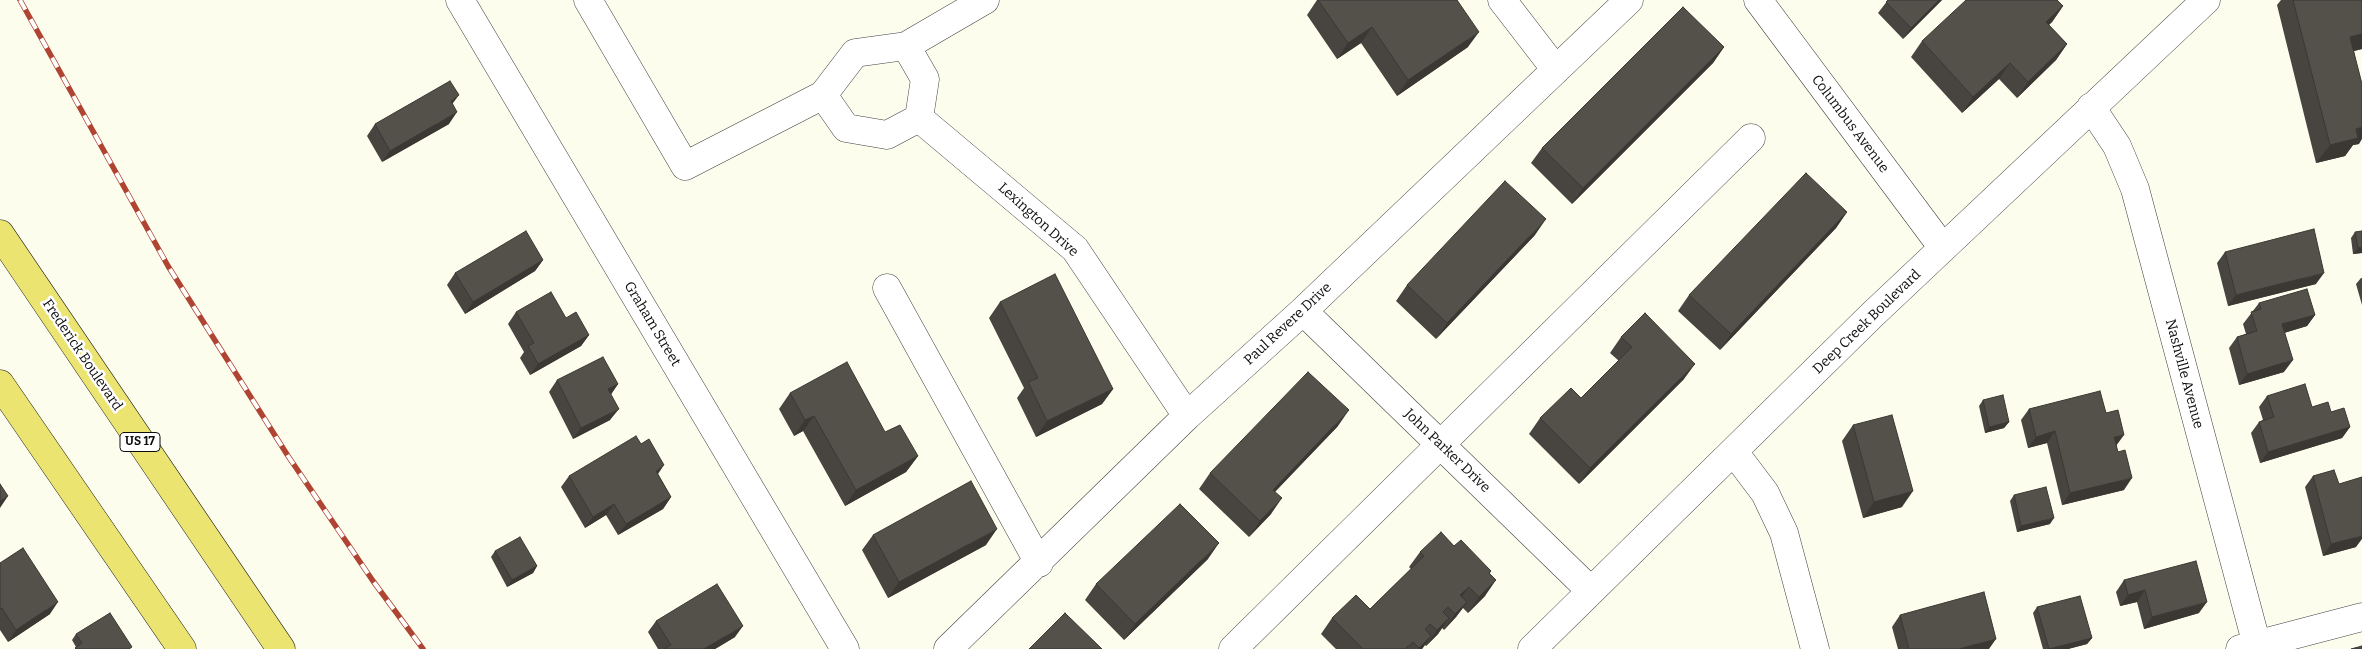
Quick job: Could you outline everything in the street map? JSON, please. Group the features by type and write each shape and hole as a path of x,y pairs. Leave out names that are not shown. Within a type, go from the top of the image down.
{"main road":[{"name":"Frederick Boulevard","path":"0,234 281,649"},
{"path":"0,384 182,649"}],"street":[{"name":"Graham Street","path":"460,0 845,649"},
{"path":"588,0 685,166 823,95 855,53 906,46 959,8 985,0"},
{"path":"1502,0 1556,70"},
{"name":"Paul Revere Drive","path":"948,649 1039,563 1187,416 1303,311 1629,0"},
{"name":"Columbus Avenue","path":"1758,0 1943,248"},
{"name":"Deep Creek Boulevard","path":"1532,649 1943,248 2206,0"},
{"path":"823,95 846,128 887,135 919,118 925,79 906,46"},
{"name":"Nashville Avenue","path":"2091,107 2117,146 2135,188 2251,647"},
{"name":"Lexington Drive","path":"919,118 1075,249 1187,416"},
{"path":"1233,649 1751,138"},
{"path":"887,288 1039,563"},
{"name":"John Parker Drive","path":"1303,311 1592,591"},
{"path":"1734,452 1765,493 1784,533 1815,649"},
{"path":"2251,647 2362,617"}],"building":[{"path":"1318,0 1457,0 1479,32 1408,80 1372,27 1348,43"},
{"path":"1888,0 1939,0 1911,28 1886,2"},
{"path":"1966,0 2057,0 2063,6 2046,22 2067,44 2028,82 2010,63 1973,97 1922,41"},
{"path":"2293,0 2362,0 2362,34 2350,37 2362,84 2362,127 2356,129 2358,138 2330,145"},
{"path":"1683,7 1724,47 1583,188 1542,148"},
{"path":"450,81 459,95 451,101 457,112 390,151 375,124"},
{"path":"1806,173 1847,212 1731,334 1689,295"},
{"path":"1505,181 1546,219 1447,323 1407,285"},
{"path":"2314,229 2324,273 2236,295 2225,252"},
{"path":"526,231 543,260 473,302 455,273"},
{"path":"2362,231 2362,247 2358,248 2355,232"},
{"path":"1055,274 1113,389 1047,421 1028,382 1038,378 1000,302"},
{"path":"2307,289 2315,315 2282,324 2293,360 2247,374 2237,337 2257,331 2251,312 2261,309 2259,303"},
{"path":"551,292 566,318 576,312 589,335 538,364 528,346 534,343 516,312"},
{"path":"1645,313 1695,364 1590,468 1540,418 1571,388 1581,398 1632,347 1621,337"},
{"path":"603,357 618,384 608,389 619,409 581,428 557,380"},
{"path":"847,362 885,432 900,425 918,456 856,490 814,416 805,420 790,393"},
{"path":"1308,372 1349,410 1273,490 1282,498 1260,521 1210,473"},
{"path":"2305,384 2312,407 2328,402 2331,412 2344,408 2350,427 2268,452 2259,422 2274,417 2267,396"},
{"path":"2100,391 2106,413 2118,410 2124,435 2114,437 2118,452 2125,450 2132,478 2070,493 2055,431 2036,437 2029,409"},
{"path":"2003,395 2009,422 1989,427 1983,400"},
{"path":"1892,415 1913,491 1874,502 1853,425"},
{"path":"636,436 641,444 649,439 664,465 656,471 671,497 626,524 614,504 593,517 569,476"},
{"path":"2334,470 2339,484 2362,477 2362,536 2331,544 2313,476"},
{"path":"971,481 997,529 899,582 873,535"},
{"path":"0,484 8,496 0,501"},
{"path":"2046,487 2054,518 2021,526 2014,495"},
{"path":"1180,504 1219,543 1135,624 1096,584"},
{"path":"1441,532 1454,546 1461,540 1491,571 1489,573 1496,580 1479,597 1469,587 1460,595 1467,602 1455,614 1448,607 1443,612 1449,618 1437,630 1430,624 1425,629 1431,636 1419,648 1413,642 1405,649 1363,649 1332,618 1356,595 1370,609 1424,556 1420,552"},
{"path":"520,537 537,566 512,580 495,551"},
{"path":"23,548 58,602 16,630 2,608 0,609 0,563"},
{"path":"2196,561 2207,602 2152,617 2145,590 2128,595 2124,580"},
{"path":"717,584 743,626 704,649 664,649 671,645 656,621"},
{"path":"1984,592 1996,639 1959,649 1909,649 1900,615"},
{"path":"2080,596 2092,638 2049,649 2037,607"},
{"path":"110,613 132,647 129,649 76,649 82,643 76,634"},
{"path":"1065,613 1102,649 1029,649"},
{"path":"2362,646 2362,649 2351,649"}],"railway":[{"path":"20,0 168,266 288,456 373,581 423,649"}]}
